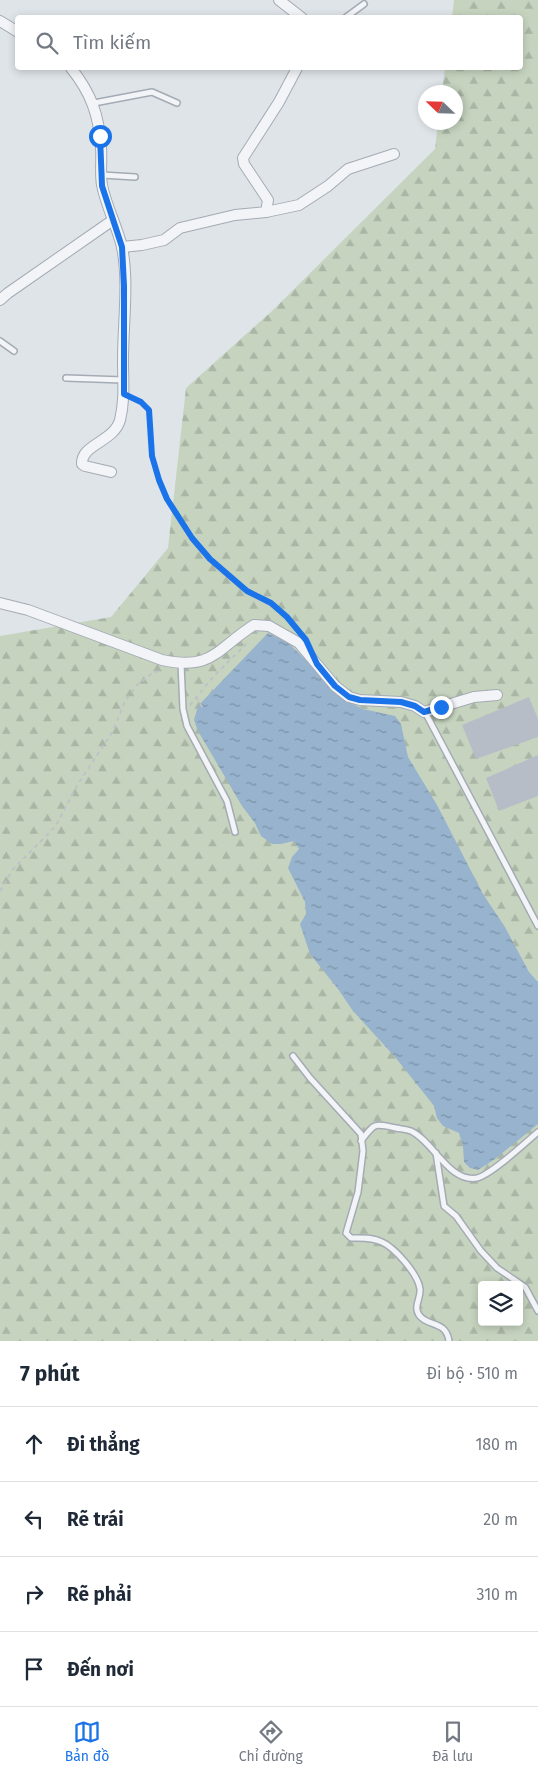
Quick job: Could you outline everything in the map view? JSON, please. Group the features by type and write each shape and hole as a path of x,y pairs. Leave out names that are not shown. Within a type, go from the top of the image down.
{"street":[{"path":"279,0 298,15"},
{"path":"0,21 15,30"},
{"path":"73,70 81,79 94,104 98,124 102,186 122,247 124,394 119,422 113,434 87,450 82,457 82,464 85,466 111,472"},
{"path":"266,212 268,200 244,164 243,158 279,102 296,70"},
{"path":"122,247 164,240 180,228 235,215 266,212 298,205 328,186 348,169 394,154"},
{"path":"0,300 113,220"},
{"path":"0,603 28,610 162,660 181,664 208,660 254,625 269,626 299,643 335,686 349,697 360,700 401,702 415,706 424,712 474,697 497,695"}],"lane":[{"path":"349,15 364,4"},
{"path":"94,104 152,92 177,103"},
{"path":"102,175 135,177"},
{"path":"0,341 14,351"},
{"path":"66,378 124,380"},
{"path":"181,664 181,689 187,726 227,801 235,832"},
{"path":"424,712 538,926"},
{"path":"293,1056 310,1078 361,1134 363,1151 358,1192 346,1233 351,1238 365,1238 382,1242 399,1254 412,1272 420,1288 416,1308 420,1317 442,1327 448,1334 449,1341"},
{"path":"362,1141 373,1126 381,1124 411,1131 436,1152 453,1171 464,1177 477,1178 490,1171 538,1132"},
{"path":"436,1152 444,1206 456,1216 481,1251 497,1268 525,1287 538,1309"}],"path":[{"path":"124,394 141,402 149,410 152,456 159,480 167,499 192,538 227,575 247,591 271,603 300,632"},
{"path":"184,716 196,697 246,644"},
{"path":"0,891 14,868 54,827 78,784 113,731 125,701 137,685 154,672 163,670"},
{"path":"196,697 204,710"}],"green space":[{"path":"454,0 538,0 538,1341 0,1341 0,636 111,617 168,548 186,388 272,311 435,149 437,130 463,130 463,85 443,85 445,70 523,70 523,15 452,15"}],"water":[{"path":"268,633 287,642 335,692 351,703 363,709 395,716 401,724 408,757 437,805 483,894 505,927 529,972 538,982 538,1124 495,1159 478,1170 470,1168 464,1162 463,1146 459,1133 443,1126 437,1118 434,1106 395,1057 353,1011 310,954 300,924 306,914 305,902 288,868 292,857 299,849 294,841 272,844 261,836 255,823 242,806 198,731 194,720 198,706"}],"building":[{"path":"529,697 538,719 538,737 476,759 462,725"},
{"path":"538,755 538,796 499,811 486,778"}],"route":[{"path":"100,136 102,186 122,247 124,394 141,402 149,410 152,456 167,499 192,538 210,559 247,591 271,603 287,617 306,640 317,664 335,686 349,697 360,700 401,702 415,706 424,712 441,707"}]}
